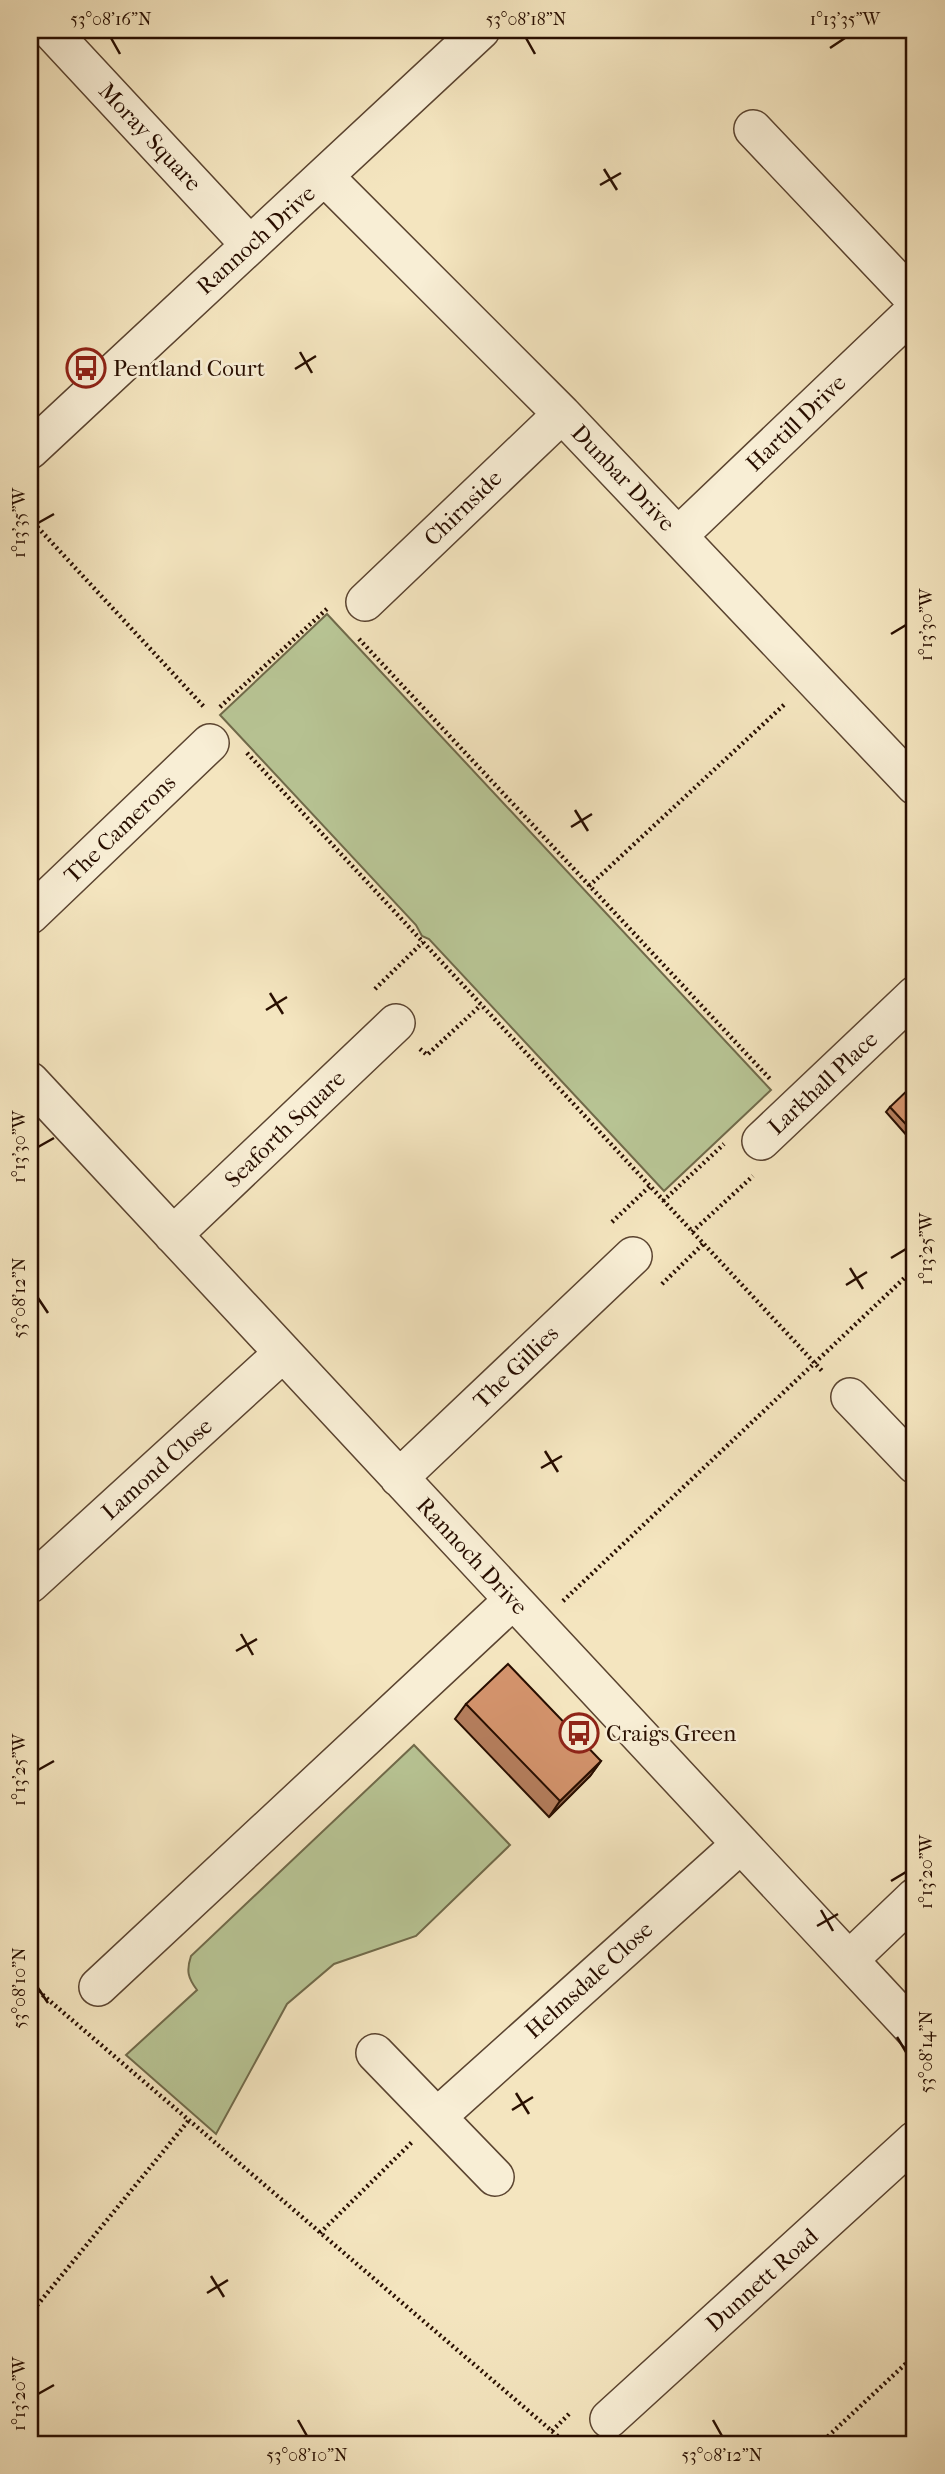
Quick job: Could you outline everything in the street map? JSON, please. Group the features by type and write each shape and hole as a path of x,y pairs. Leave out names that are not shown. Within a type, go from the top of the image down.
{"street":[{"name":"Moray Square","path":"50,30 250,245"},
{"name":"Rannoch Drive","path":"30,450 481,30"},
{"path":"753,129 915,300"},
{"name":"Dunbar Drive","path":"325,177 562,414 812,678 912,776"},
{"name":"Hartill Drive","path":"678,536 915,310"},
{"name":"Chirnside","path":"351,616 562,414"},
{"name":"The Camerons","path":"30,915 227,746"},
{"name":"Larkhall Place","path":"759,1157 797,1107 915,995"},
{"name":"Seaforth Square","path":"173,1234 396,1023"},
{"name":"Rannoch Drive","path":"36,1102 173,1234 915,2031"},
{"name":"The Gillies","path":"399,1478 633,1256"},
{"name":"Lamond Close","path":"30,1584 283,1353"},
{"path":"850,1397 915,1465"},
{"path":"98,1987 525,1613"},
{"name":"Helmsdale Close","path":"437,2117 741,1844"},
{"path":"849,1960 915,1897"},
{"path":"375,2053 495,2177"},
{"name":"Dunnett Road","path":"609,2419 915,2140"}],"path":[{"path":"30,519 212,715 329,607 351,616 589,886 797,1107"},
{"path":"589,886 812,678"},
{"path":"227,746 692,1232 815,1365 850,1397"},
{"path":"692,1232 759,1157"},
{"path":"525,1613 815,1365 915,1268"},
{"path":"30,1984 567,2444"},
{"path":"320,2233 437,2117"},
{"path":"30,2314 188,2120"},
{"path":"825,2444 823,2441 915,2355"}],"green space":[{"path":"327,614 771,1090 664,1191 429,939 422,936 416,925 220,715"},
{"path":"414,1745 510,1845 416,1936 334,1964 287,2004 216,2134 126,2055 197,1990 189,1974 191,1956"}],"building":[{"path":"915,1083 915,1131 913,1132 890,1107"},
{"path":"508,1664 601,1761 560,1801 466,1704"}],"place":[{"name":"Pentland Court","path":"86,368"},
{"name":"Craigs Green","path":"579,1733"}]}
